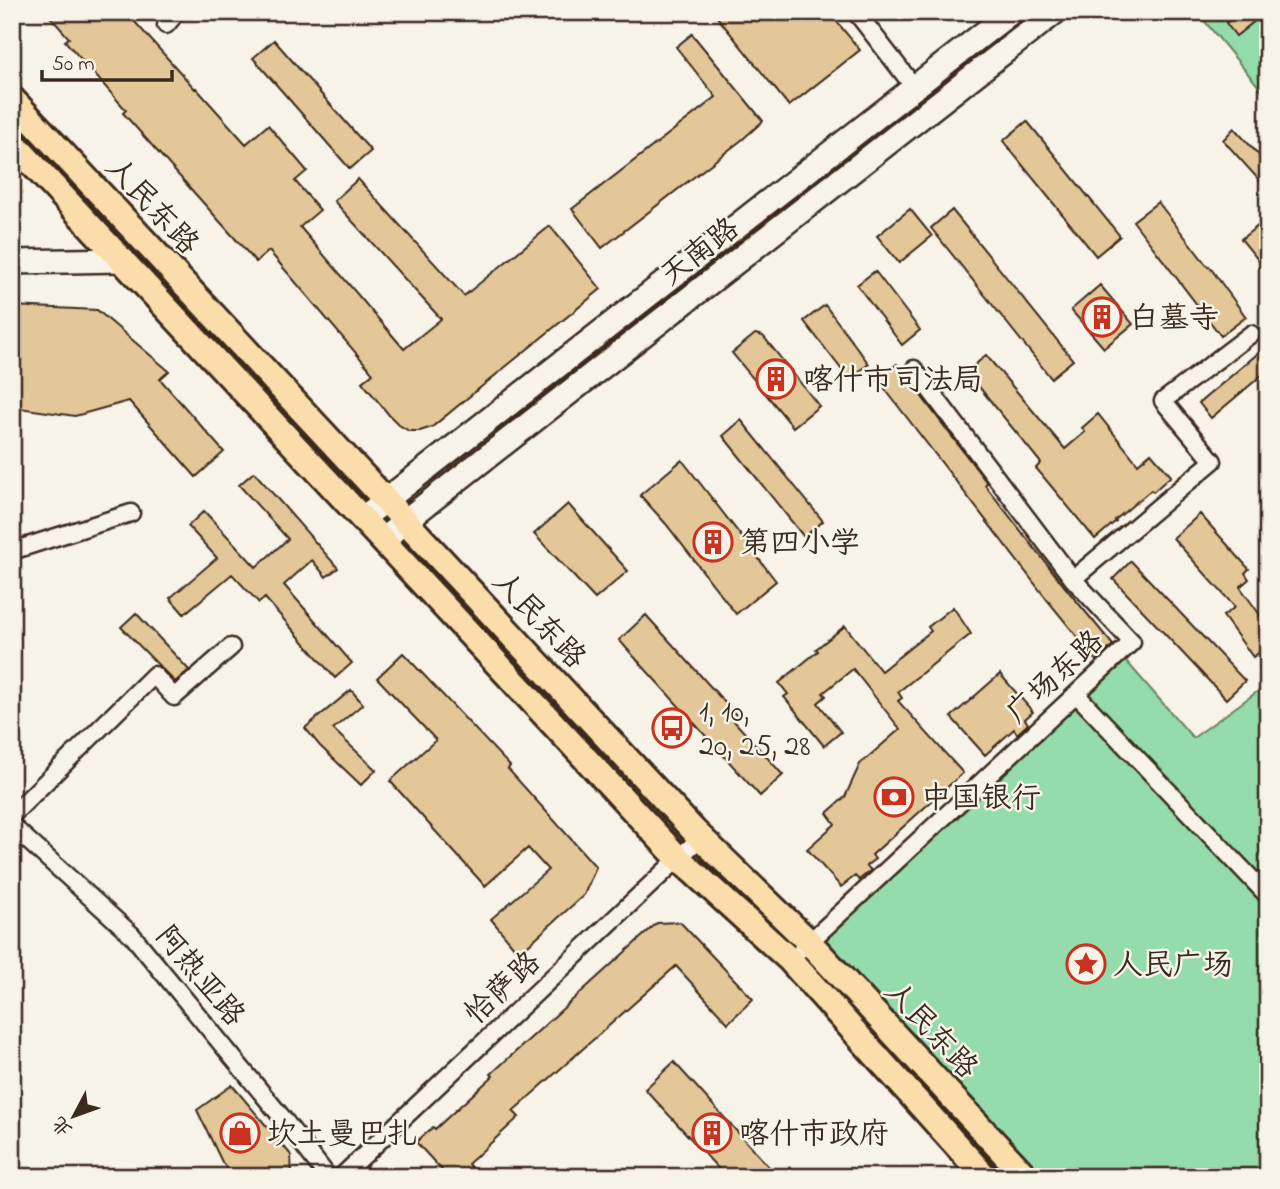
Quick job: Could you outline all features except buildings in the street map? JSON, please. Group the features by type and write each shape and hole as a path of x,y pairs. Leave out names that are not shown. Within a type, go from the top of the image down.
{"main road":[{"name":"人民东路","path":"12,99 701,837 810,942 1026,1177"},
{"name":"人民东路","path":"12,142 678,858 790,960 985,1177"}],"street":[{"path":"166,25 177,12"},
{"path":"856,12 914,87"},
{"name":"天南路","path":"363,518 1011,12"},
{"name":"天南路","path":"383,541 405,521 1055,12"},
{"path":"12,262 123,260"},
{"path":"1073,579 1213,461 1163,401 1251,334"},
{"name":"广场东路","path":"790,960 1132,642 1073,579 915,369"},
{"path":"12,551 131,513"},
{"path":"12,815 154,675 174,697 231,647"},
{"path":"1076,694 1268,896"},
{"name":"阿热亚路","path":"12,826 132,935 328,1177"},
{"name":"恰萨路","path":"341,1177 701,837"}],"green space":[{"path":"1197,12 1268,12 1268,98"},
{"name":"人民广场","path":"1120,654 1193,738 1268,684 1268,1177 1026,1177 809,942"}],"place":[{"name":"白墓寺","path":"1102,317"},
{"name":"喀什市司法局","path":"776,379"},
{"name":"第四小学","path":"713,542"},
{"name":"1, 10, 20, 25, 28","path":"672,728"},
{"name":"中国银行","path":"894,797"},
{"name":"人民广场","path":"1086,964"},
{"name":"坎土曼巴扎","path":"240,1133"},
{"name":"喀什市政府","path":"712,1133"}]}
